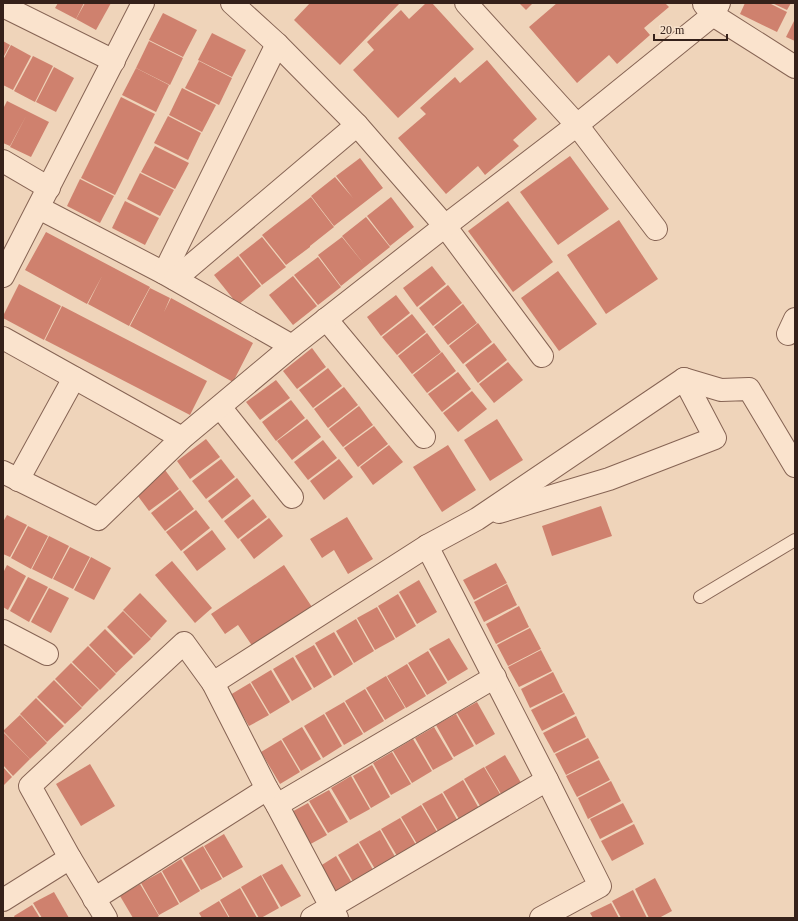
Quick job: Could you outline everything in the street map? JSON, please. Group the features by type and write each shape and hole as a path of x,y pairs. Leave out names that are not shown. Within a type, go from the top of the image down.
{"street":[{"path":"3,276 143,3"},
{"path":"232,3 276,44 357,125 445,226 542,356"},
{"path":"466,3 577,125 656,229"},
{"path":"3,6 114,61"},
{"path":"74,378 11,476 98,519 182,438 292,346 577,125 712,7 795,67"},
{"path":"170,276 276,44"},
{"path":"170,276 357,125"},
{"path":"3,161 49,188"},
{"path":"39,208 170,276 292,346"},
{"path":"326,319 424,437"},
{"path":"3,338 182,438"},
{"path":"213,683 427,546 477,519 684,380 721,390 749,389 795,466"},
{"path":"477,519 609,480 715,438 684,380"},
{"path":"220,407 292,497"},
{"path":"427,546 600,886 541,918"},
{"path":"3,631 47,654"},
{"path":"106,918 70,858 30,786 184,643 213,683 334,912"},
{"path":"94,899 272,797 495,677"},
{"path":"312,918 334,912 547,780"},
{"path":"3,900 70,858"}],"lane":[{"path":"700,597 795,540"}],"building":[{"path":"58,3 84,3 76,19 55,8"},
{"path":"85,3 111,3 96,30 76,19"},
{"path":"310,3 400,3 340,65 294,20"},
{"path":"426,3 432,3 474,49 398,118 353,70 374,50 367,42 401,10 409,19"},
{"path":"519,3 533,3 526,10"},
{"path":"557,3 665,3 669,7 644,28 650,35 617,64 609,55 577,83 529,27"},
{"path":"745,3 769,3 787,12 777,32 740,14"},
{"path":"772,3 791,3 787,10"},
{"path":"163,13 197,30 183,57 149,40"},
{"path":"795,19 795,41 786,37"},
{"path":"212,33 246,50 232,77 198,60"},
{"path":"3,41 10,45 3,58"},
{"path":"149,41 183,58 170,85 136,68"},
{"path":"11,45 31,56 13,90 3,85 3,60"},
{"path":"33,56 53,66 35,102 14,91"},
{"path":"487,60 537,119 513,140 519,146 485,175 478,166 446,194 398,138 426,114 420,108 455,77 460,83"},
{"path":"199,61 232,78 219,105 185,88"},
{"path":"54,67 74,78 56,112 36,102"},
{"path":"136,68 169,85 156,112 122,95"},
{"path":"182,88 216,105 202,132 169,115"},
{"path":"121,97 155,114 115,195 81,178"},
{"path":"7,101 49,122 31,157 10,147 26,116 10,146 3,143 3,109"},
{"path":"168,116 201,133 188,160 154,143"},
{"path":"155,146 189,163 175,189 141,172"},
{"path":"570,156 609,209 558,245 520,192"},
{"path":"360,158 383,188 334,226 311,196 335,177 353,198 336,176"},
{"path":"140,173 174,190 160,216 127,199"},
{"path":"80,179 114,196 100,223 67,206"},
{"path":"311,197 334,227 286,265 262,235"},
{"path":"391,197 414,227 390,246 367,216"},
{"path":"125,201 159,218 145,245 112,228"},
{"path":"508,201 553,262 513,292 468,231"},
{"path":"366,217 390,247 341,286 318,255 342,237 364,264 342,236"},
{"path":"619,220 658,279 606,314 567,255"},
{"path":"46,232 150,287 129,326 88,304 102,276 87,304 25,270"},
{"path":"262,237 286,267 262,285 239,255"},
{"path":"238,256 261,286 238,305 214,275"},
{"path":"318,257 341,287 318,305 294,275"},
{"path":"432,266 446,284 417,307 403,288"},
{"path":"558,271 597,324 559,351 521,298"},
{"path":"293,276 317,306 293,325 269,295"},
{"path":"19,284 61,306 44,340 3,318"},
{"path":"448,285 462,303 433,326 419,308"},
{"path":"150,288 170,298 164,312 171,298 253,343 233,382 130,326"},
{"path":"396,295 410,313 381,336 367,317"},
{"path":"463,304 477,323 448,345 434,327"},
{"path":"62,306 207,381 190,415 45,340"},
{"path":"412,314 426,332 397,355 382,337"},
{"path":"478,323 492,342 463,364 449,346"},
{"path":"427,333 441,352 412,374 398,356"},
{"path":"494,343 507,360 478,383 465,365"},
{"path":"312,348 326,367 297,389 283,371"},
{"path":"442,352 456,371 427,393 413,375"},
{"path":"508,362 523,380 494,403 479,384"},
{"path":"328,368 342,386 313,408 299,390"},
{"path":"458,372 471,389 442,412 428,394"},
{"path":"276,380 290,398 260,420 246,402"},
{"path":"344,387 358,405 328,428 314,409"},
{"path":"472,391 487,409 458,432 443,413"},
{"path":"291,400 305,418 276,441 262,422"},
{"path":"359,406 373,425 343,447 329,429"},
{"path":"307,419 321,437 292,460 277,441"},
{"path":"497,419 523,460 490,481 464,440"},
{"path":"374,426 388,444 358,467 344,448"},
{"path":"206,439 220,457 190,479 177,461"},
{"path":"323,440 337,458 308,480 294,462"},
{"path":"389,445 403,462 373,485 360,467"},
{"path":"448,445 476,490 442,512 413,467"},
{"path":"221,459 235,477 206,499 192,481"},
{"path":"339,459 353,477 324,500 310,481"},
{"path":"165,470 179,489 149,511 135,492"},
{"path":"237,478 251,496 222,519 208,501"},
{"path":"180,490 194,509 165,531 151,513"},
{"path":"253,499 267,517 238,539 224,521"},
{"path":"601,506 612,536 552,556 542,526"},
{"path":"196,510 210,528 181,551 166,532"},
{"path":"7,515 27,525 10,557 3,554 3,522"},
{"path":"347,517 373,559 348,574 334,550 322,558 310,539"},
{"path":"269,518 283,536 254,559 240,540"},
{"path":"28,526 48,536 31,569 11,558"},
{"path":"212,530 226,549 197,571 183,552"},
{"path":"49,536 69,546 52,579 32,569"},
{"path":"70,547 90,557 73,589 53,579"},
{"path":"91,557 111,568 94,600 74,590"},
{"path":"172,561 212,608 195,623 155,575"},
{"path":"496,563 507,583 474,600 463,580"},
{"path":"7,565 26,576 8,610 3,607 3,573"},
{"path":"284,565 312,607 253,647 238,625 225,634 211,614"},
{"path":"28,577 48,587 29,622 10,611"},
{"path":"419,580 437,612 417,624 399,592"},
{"path":"507,584 517,605 484,622 474,602"},
{"path":"49,588 69,598 51,633 31,622"},
{"path":"140,593 167,621 151,638 123,610"},
{"path":"398,594 416,626 396,638 378,606"},
{"path":"519,606 529,627 496,644 486,624"},
{"path":"377,607 395,639 375,650 357,618"},
{"path":"123,611 151,639 134,655 107,627"},
{"path":"356,619 374,651 354,663 336,631"},
{"path":"530,628 541,649 508,666 497,645"},
{"path":"105,629 133,657 116,673 89,645"},
{"path":"334,632 353,664 334,676 315,643"},
{"path":"449,638 468,669 448,681 429,649"},
{"path":"314,645 332,677 314,688 295,656"},
{"path":"88,646 116,674 100,690 72,662"},
{"path":"541,650 552,671 519,687 508,667"},
{"path":"428,651 447,683 427,695 408,663"},
{"path":"293,657 312,689 292,701 273,669"},
{"path":"71,663 99,690 82,707 55,679"},
{"path":"407,664 426,696 406,708 387,676"},
{"path":"271,670 290,702 270,714 251,682"},
{"path":"553,672 563,692 530,708 521,689"},
{"path":"386,676 405,708 385,720 366,688"},
{"path":"54,680 82,708 65,724 37,697"},
{"path":"250,683 269,715 249,726 230,695"},
{"path":"365,689 384,721 364,733 345,701"},
{"path":"564,693 575,714 542,731 531,710"},
{"path":"36,698 64,726 47,742 20,714"},
{"path":"344,702 363,734 344,745 325,713"},
{"path":"477,702 495,734 476,745 457,713"},
{"path":"324,714 342,746 323,758 304,726"},
{"path":"456,714 474,746 454,757 436,725"},
{"path":"20,715 47,743 30,759 3,731"},
{"path":"576,716 586,737 554,753 543,733"},
{"path":"302,727 321,759 301,771 282,739"},
{"path":"434,727 453,759 433,770 415,738"},
{"path":"3,732 30,759 13,776 3,765"},
{"path":"588,738 599,758 566,775 555,754"},
{"path":"413,739 432,771 412,783 393,751"},
{"path":"281,740 300,772 280,784 261,752"},
{"path":"392,752 411,784 391,795 373,763"},
{"path":"505,755 524,788 504,799 485,767"},
{"path":"599,760 610,780 577,797 566,776"},
{"path":"90,764 115,806 81,826 56,784"},
{"path":"372,765 390,797 371,808 353,776"},
{"path":"3,767 12,777 3,786"},
{"path":"484,767 503,799 483,811 464,779"},
{"path":"351,776 370,809 350,820 331,788"},
{"path":"463,780 481,812 462,824 443,792"},
{"path":"611,781 621,801 588,819 578,798"},
{"path":"329,790 348,822 328,833 309,801"},
{"path":"442,793 460,825 441,836 422,804"},
{"path":"308,803 327,835 307,846 288,814"},
{"path":"623,803 633,822 600,839 590,819"},
{"path":"421,805 440,837 420,849 401,817"},
{"path":"400,818 419,850 400,861 381,829"},
{"path":"634,824 644,844 612,861 601,841"},
{"path":"380,830 398,862 378,874 359,842"},
{"path":"224,834 243,867 223,878 204,846"},
{"path":"358,843 376,875 356,887 338,855"},
{"path":"203,846 222,879 201,890 183,858"},
{"path":"336,856 355,888 335,900 317,868"},
{"path":"181,859 200,891 180,903 162,871"},
{"path":"282,864 301,896 281,907 262,875"},
{"path":"161,872 179,904 159,915 141,883"},
{"path":"261,875 279,908 259,918 241,887"},
{"path":"655,878 672,911 659,918 649,918 635,889"},
{"path":"140,884 159,916 156,918 133,918 120,896"},
{"path":"240,888 257,918 230,918 220,900"},
{"path":"633,890 647,918 621,918 612,901"},
{"path":"54,892 69,918 42,918 33,903"},
{"path":"219,901 229,918 202,918 199,913"},
{"path":"611,903 619,918 593,918 590,913"},
{"path":"32,905 40,918 15,918 14,916"}]}
